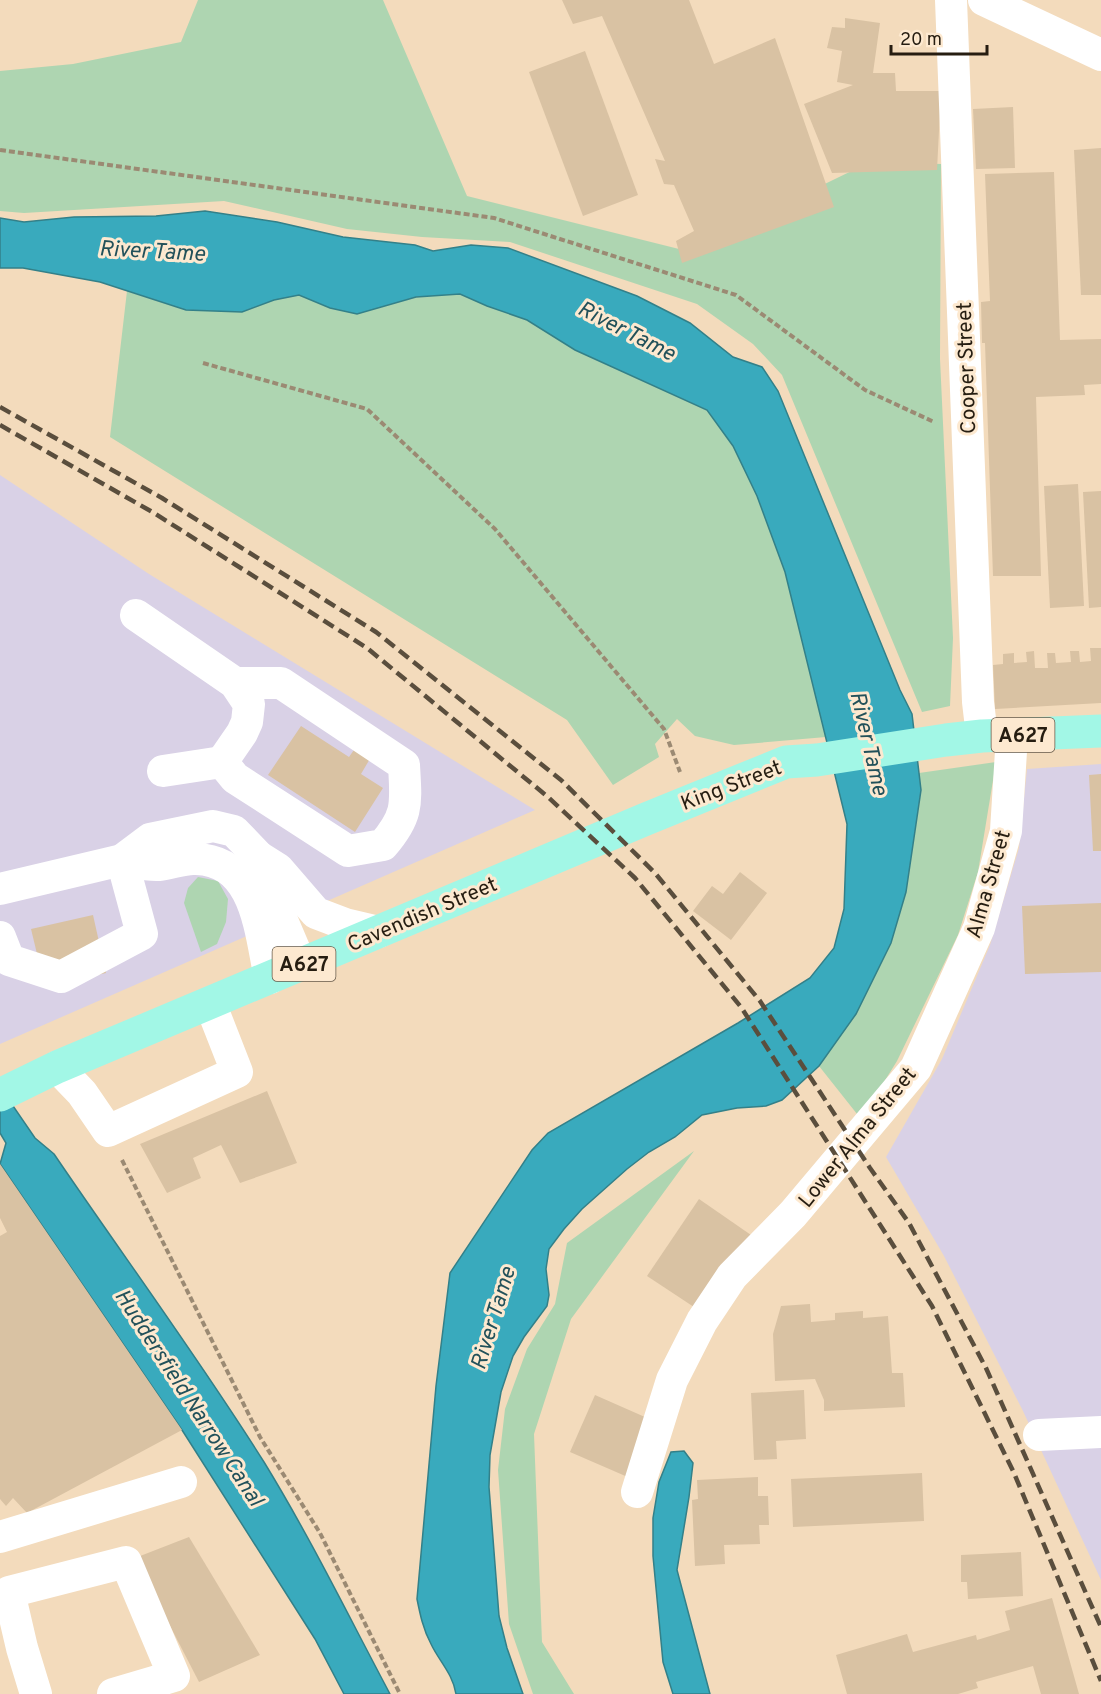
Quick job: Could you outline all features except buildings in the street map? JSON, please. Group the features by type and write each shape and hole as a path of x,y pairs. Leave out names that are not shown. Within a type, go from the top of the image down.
{"main road":[{"name":"A627","path":"997,736 1101,731"},
{"name":"King Street","path":"646,819 786,762 817,760 946,740 997,736"},
{"name":"Cavendish Street","path":"0,1095 57,1067 646,819"}],"street":[{"name":"Cooper Street","path":"951,0 978,702 997,736"},
{"path":"984,0 1101,55"},
{"path":"136,615 235,683 249,704 247,722 242,733 222,762 163,771"},
{"path":"222,762 235,778 348,850 383,845 397,828 406,807 404,765 281,683 235,683"},
{"name":"Alma Street","path":"935,1026 979,928 1006,831 997,736"},
{"path":"122,860 150,839 213,826 234,831 258,856 278,869 316,913 345,924 379,932"},
{"path":"258,856 264,878 301,965"},
{"path":"0,889 122,860 157,866 196,859 225,865 241,879 256,911 270,978"},
{"path":"0,937 9,960 62,977 142,934 122,860"},
{"path":"57,1067 82,1093 108,1131 237,1072 210,1003"},
{"name":"Lower Alma Street","path":"637,1492 672,1380 702,1321 732,1276 793,1215 916,1068 935,1026"},
{"path":"1039,1435 1101,1432"},
{"path":"0,1537 181,1482"},
{"path":"36,1694 11,1651 9,1592 126,1562 174,1676 113,1694"}],"path":[{"path":"0,150 494,218 735,295 865,390 969,438"},
{"path":"203,363 368,409 495,529 664,729 682,778 694,799"},
{"path":"108,1131 260,1437 320,1533 400,1694"}],"shaded area":[{"path":"0,475 149,574 535,810 0,1044"},
{"path":"1101,764 1101,1580 1023,1411 944,1256 886,1157 942,1059 990,945 1019,848 1027,769"}],"green space":[{"path":"198,0 383,0 467,196 687,251 870,162 941,164 940,359 953,638 950,706 922,712 782,375 753,344 697,304 510,242 422,237 347,229 224,201 24,213 0,211 0,71 73,64 181,42"},
{"path":"127,291 186,310 242,312 274,300 299,295 330,308 357,314 416,297 460,294 527,320 575,350 707,410 733,446 757,496 785,572 826,737 734,745 695,736 677,719 655,744 659,757 613,785 567,720 110,437"},
{"path":"996,762 978,872 958,935 897,1061 861,1119 819,1066 856,1014 891,943 906,892 921,791 919,773"},
{"path":"198,877 218,881 228,899 226,922 217,944 201,952 184,903 188,888"},
{"path":"694,1151 571,1319 534,1434 542,1642 574,1694 533,1694 509,1624 498,1470 505,1409 527,1349 555,1304 567,1243"}],"water":[{"name":"River Tame","path":"205,211 277,222 343,237 415,245 433,251 471,245 508,248 637,296 690,323 733,357 762,367 778,391 900,690 912,714 921,790 906,892 891,943 856,1014 819,1066 782,1100 766,1106 737,1108 702,1115 675,1137 649,1152 627,1169 582,1209 549,1249 546,1269 549,1295 547,1306 513,1356 501,1392 490,1455 489,1487 499,1616 523,1694 456,1694 449,1674 426,1633 417,1599 436,1386 450,1273 532,1150 548,1133 738,1023 810,978 834,948 844,909 847,824 785,572 757,496 733,446 707,410 575,350 527,320 460,294 416,297 357,314 330,308 299,295 274,300 242,312 186,310 100,282 23,268 0,268 0,218 24,222 74,217 156,216"},
{"name":"Huddersfield Narrow Canal","path":"0,1087 35,1138 54,1154 239,1423 297,1519 390,1694 344,1694 315,1639 182,1430 0,1164 6,1143 0,1133"},
{"path":"684,1451 693,1463 677,1570 710,1694 673,1694 663,1662 653,1556 653,1518 659,1482 671,1452"}],"railway":[{"path":"0,407 162,498 376,632 561,780 655,873 760,1001 909,1223 986,1368 1101,1627"},
{"path":"0,425 154,513 367,648 548,797 635,878 741,1007 932,1306 1014,1473 1101,1681"}]}
